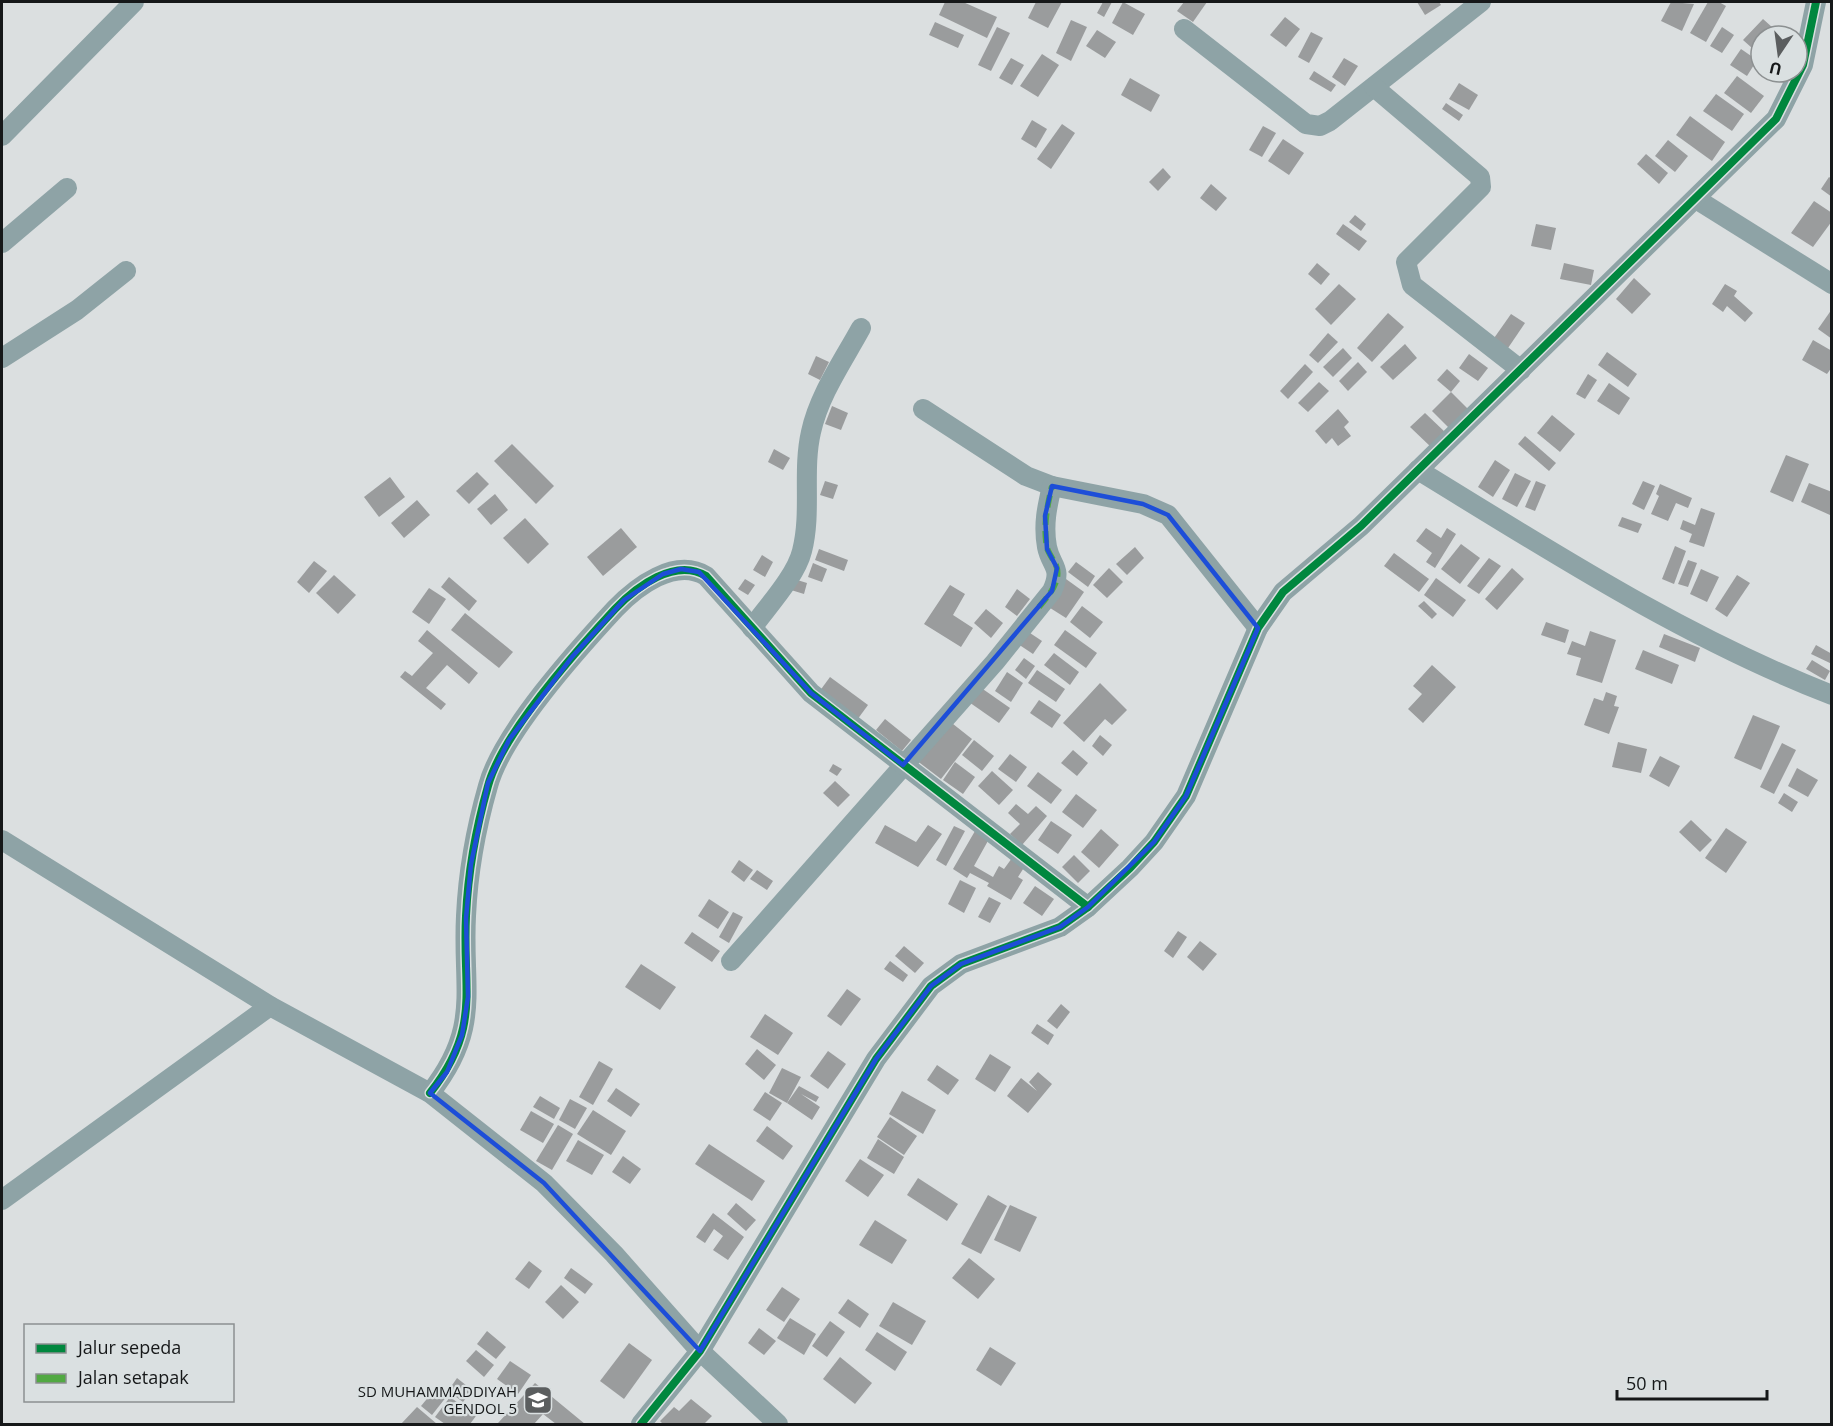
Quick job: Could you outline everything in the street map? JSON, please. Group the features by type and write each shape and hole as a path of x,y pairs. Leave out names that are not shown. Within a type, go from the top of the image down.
{"street":[{"path":"2,136 134,2"},
{"path":"1184,29 1306,124 1320,126 1330,121 1481,2"},
{"path":"641,1425 700,1350 876,1059 931,987 961,964 1060,927 1088,907 1154,842 1186,795 1258,628 1283,592 1361,526 1776,119 1803,65 1821,6"},
{"path":"1374,87 1480,177 1481,187 1406,262 1413,285 1521,370"},
{"path":"2,243 67,188"},
{"path":"1696,199 1832,284"},
{"path":"2,358 77,310 126,271"},
{"path":"752,628 795,568 802,554 807,526 807,454 816,412 861,328"},
{"path":"923,408 1026,476 1052,486 1143,504 1168,515 1258,628"},
{"path":"1418,470 1571,564 1712,642 1832,695"},
{"path":"731,960 994,662 1052,591 1058,578 1057,568 1047,549 1045,516 1052,486"},
{"path":"430,1094 447,1072 462,1035 468,997 466,918 471,864 488,783 509,740 572,657 624,600 663,574 681,569 699,572 706,576 811,693 1088,907"},
{"path":"2,840 270,1006 430,1094 544,1183 614,1254 700,1350 778,1425"},
{"path":"2,1200 270,1006"}],"highlighted area":[{"path":"1052,486 1143,504 1168,515 1258,628 1186,796 1154,842 1088,907 1060,927 961,964 931,986 876,1059 700,1351 544,1183 430,1093 447,1072 462,1035 468,997 466,918 471,864 488,783 509,740 572,657 624,600 663,574 681,569 699,572 811,693 903,765 1052,591 1057,568 1047,549 1045,516"}],"building":[{"path":"945,2 963,2 997,17 987,38 939,15"},
{"path":"1036,2 1062,2 1048,28 1028,18"},
{"path":"1103,2 1112,2 1104,17 1097,13"},
{"path":"1123,2 1145,14 1133,35 1112,23"},
{"path":"1184,2 1207,2 1193,22 1177,11"},
{"path":"1417,2 1439,2 1441,5 1425,15"},
{"path":"1671,2 1694,4 1682,31 1661,21"},
{"path":"1708,2 1719,2 1726,6 1706,42 1690,33"},
{"path":"1285,17 1300,29 1286,47 1270,35"},
{"path":"1763,19 1769,24 1758,24"},
{"path":"1071,20 1087,27 1071,61 1056,53"},
{"path":"935,22 964,35 958,48 929,35"},
{"path":"997,27 1010,33 991,71 978,65"},
{"path":"1722,27 1734,35 1722,53 1710,46"},
{"path":"1097,30 1116,42 1105,58 1086,46"},
{"path":"1311,32 1323,38 1309,63 1298,57"},
{"path":"1749,34 1749,45 1743,40"},
{"path":"1741,49 1749,54 1747,76 1730,65"},
{"path":"1042,54 1059,65 1038,97 1020,86"},
{"path":"1011,58 1024,65 1012,85 999,78"},
{"path":"1344,58 1358,66 1345,86 1332,77"},
{"path":"1314,71 1336,85 1331,92 1309,79"},
{"path":"1737,76 1764,96 1751,113 1724,93"},
{"path":"1130,78 1160,95 1151,112 1121,95"},
{"path":"1459,83 1478,95 1469,110 1449,99"},
{"path":"1716,94 1744,114 1732,131 1703,111"},
{"path":"1446,103 1463,115 1459,121 1442,109"},
{"path":"1690,116 1725,142 1712,161 1676,135"},
{"path":"1032,120 1047,129 1036,148 1021,139"},
{"path":"1062,124 1075,133 1051,169 1037,159"},
{"path":"1263,126 1276,133 1262,157 1249,150"},
{"path":"1283,139 1304,153 1289,175 1268,161"},
{"path":"1668,140 1688,156 1675,172 1655,156"},
{"path":"1646,154 1668,173 1659,184 1637,164"},
{"path":"1163,168 1171,177 1158,191 1149,182"},
{"path":"1829,177 1832,179 1832,197 1821,189"},
{"path":"1211,184 1227,198 1216,211 1200,198"},
{"path":"1814,201 1832,213 1832,221 1813,247 1791,233"},
{"path":"1355,215 1366,224 1361,231 1349,222"},
{"path":"1343,224 1367,241 1359,251 1336,234"},
{"path":"1536,224 1556,228 1551,250 1531,246"},
{"path":"1317,263 1330,274 1321,285 1308,274"},
{"path":"1564,263 1594,270 1591,285 1560,279"},
{"path":"1634,278 1651,294 1632,314 1616,299"},
{"path":"1339,284 1356,299 1331,325 1315,309"},
{"path":"1725,284 1737,291 1734,296 1753,313 1745,322 1727,306 1723,312 1712,304"},
{"path":"1832,309 1832,339 1818,329"},
{"path":"1388,313 1404,327 1372,362 1357,348"},
{"path":"1511,314 1525,323 1506,351 1492,341"},
{"path":"1328,333 1338,342 1318,363 1309,355"},
{"path":"1813,340 1832,351 1832,367 1827,374 1802,360"},
{"path":"1405,344 1417,358 1393,380 1380,367"},
{"path":"1343,348 1352,358 1333,377 1323,367"},
{"path":"1607,352 1637,374 1628,387 1598,365"},
{"path":"1469,354 1488,368 1478,381 1459,368"},
{"path":"816,356 829,362 820,380 808,374"},
{"path":"1358,362 1367,372 1348,391 1339,381"},
{"path":"1305,364 1313,372 1288,399 1280,391"},
{"path":"1447,369 1460,381 1451,392 1437,380"},
{"path":"1588,374 1597,380 1585,399 1576,394"},
{"path":"1319,382 1329,391 1308,412 1298,403"},
{"path":"1609,383 1630,398 1619,415 1597,401"},
{"path":"1451,392 1469,410 1450,429 1432,411"},
{"path":"832,406 848,413 841,430 825,424"},
{"path":"1338,409 1349,422 1344,427 1351,436 1338,446 1332,438 1326,444 1315,431"},
{"path":"1425,413 1446,433 1432,448 1410,427"},
{"path":"1552,415 1575,434 1560,452 1537,433"},
{"path":"1525,436 1556,463 1549,471 1518,444"},
{"path":"512,444 554,486 536,504 494,461"},
{"path":"774,449 790,458 783,470 768,462"},
{"path":"1786,455 1809,464 1793,502 1770,492"},
{"path":"1495,460 1510,470 1493,497 1478,487"},
{"path":"477,472 489,484 469,504 456,491"},
{"path":"1515,473 1531,481 1517,507 1502,499"},
{"path":"390,477 405,497 379,517 364,497"},
{"path":"825,481 838,485 833,499 820,495"},
{"path":"1536,481 1546,485 1535,511 1525,507"},
{"path":"1643,481 1655,486 1644,510 1632,504"},
{"path":"1809,483 1832,492 1830,515 1801,502"},
{"path":"1660,484 1692,498 1688,508 1676,503 1668,521 1651,514 1659,496 1656,494"},
{"path":"495,494 508,510 491,525 477,509"},
{"path":"417,500 430,515 404,538 391,523"},
{"path":"1701,508 1715,513 1704,547 1689,542 1692,534 1680,529 1683,520 1695,525"},
{"path":"1622,517 1642,524 1638,533 1618,526"},
{"path":"525,518 549,544 528,564 503,538"},
{"path":"621,528 637,547 603,576 587,557"},
{"path":"1426,528 1441,538 1447,528 1456,534 1435,568 1426,562 1432,553 1416,541"},
{"path":"1461,544 1480,558 1460,584 1441,569"},
{"path":"1675,546 1686,551 1674,584 1662,579"},
{"path":"1135,547 1144,558 1127,575 1116,564"},
{"path":"819,549 848,560 844,571 815,560"},
{"path":"1394,553 1429,579 1419,592 1384,566"},
{"path":"762,555 773,562 765,577 753,570"},
{"path":"1489,558 1501,566 1479,594 1467,586"},
{"path":"1688,560 1697,563 1688,587 1678,584"},
{"path":"314,561 327,571 309,593 297,582"},
{"path":"1076,562 1095,576 1088,587 1068,572"},
{"path":"813,563 827,569 822,582 808,577"},
{"path":"1109,568 1123,582 1107,598 1093,585"},
{"path":"1512,568 1524,579 1497,610 1485,599"},
{"path":"1701,569 1719,577 1707,602 1690,594"},
{"path":"334,575 356,595 338,614 316,593"},
{"path":"1737,575 1750,583 1727,617 1715,609"},
{"path":"449,577 477,601 469,611 441,587"},
{"path":"1436,578 1466,600 1453,617 1424,595"},
{"path":"745,579 755,585 748,595 738,589"},
{"path":"794,579 807,583 804,594 791,590"},
{"path":"1066,579 1084,592 1066,618 1047,606"},
{"path":"950,585 965,594 953,615 973,628 961,647 924,624"},
{"path":"429,588 446,599 429,624 412,612"},
{"path":"1017,589 1030,599 1017,616 1005,607"},
{"path":"1424,601 1437,614 1432,619 1418,606"},
{"path":"1082,606 1103,622 1090,638 1070,622"},
{"path":"986,609 1003,623 991,638 974,623"},
{"path":"465,613 513,652 499,668 451,630"},
{"path":"1546,622 1569,630 1565,643 1541,635"},
{"path":"427,630 478,673 469,684 447,665 426,688 446,704 441,710 400,677 405,671 412,676 433,653 418,641"},
{"path":"1065,630 1097,653 1086,668 1054,645"},
{"path":"1027,631 1042,641 1033,654 1018,644"},
{"path":"1590,631 1616,640 1602,683 1576,675 1581,658 1567,654 1572,641 1585,646"},
{"path":"1664,634 1700,648 1695,662 1659,647"},
{"path":"1816,645 1832,654 1832,664 1811,654"},
{"path":"1643,650 1679,665 1672,684 1635,669"},
{"path":"1054,653 1079,672 1070,685 1044,665"},
{"path":"1024,658 1035,666 1026,679 1015,670"},
{"path":"1812,660 1830,671 1825,680 1806,669"},
{"path":"1432,665 1456,687 1423,723 1408,709 1422,694 1413,686"},
{"path":"1037,670 1065,689 1056,702 1028,683"},
{"path":"1007,672 1023,683 1011,702 995,691"},
{"path":"830,677 868,705 857,720 819,692"},
{"path":"1100,683 1127,710 1112,725 1105,719 1084,742 1063,723"},
{"path":"977,685 1010,708 999,723 966,700"},
{"path":"1606,692 1617,696 1614,706 1619,707 1609,734 1584,725 1594,698 1603,701"},
{"path":"1039,700 1061,715 1052,728 1030,713"},
{"path":"1753,715 1780,726 1761,770 1734,758"},
{"path":"885,719 911,740 902,751 876,730"},
{"path":"948,720 972,739 941,779 916,760"},
{"path":"1100,735 1112,745 1103,756 1092,746"},
{"path":"974,740 994,756 982,771 962,755"},
{"path":"1618,742 1647,749 1641,773 1612,767"},
{"path":"1782,743 1796,750 1774,794 1760,787"},
{"path":"1073,750 1088,763 1077,776 1061,763"},
{"path":"1010,754 1027,767 1016,782 998,769"},
{"path":"1660,756 1680,766 1669,787 1649,776"},
{"path":"955,762 975,777 963,794 943,780"},
{"path":"833,764 842,769 837,776 829,771"},
{"path":"1797,768 1818,780 1808,797 1788,786"},
{"path":"992,771 1013,790 999,805 978,786"},
{"path":"1038,772 1062,790 1051,804 1027,786"},
{"path":"835,781 850,795 838,807 823,793"},
{"path":"1784,793 1798,802 1792,812 1778,803"},
{"path":"1076,794 1097,810 1083,828 1062,812"},
{"path":"1016,804 1028,814 1036,806 1047,816 1022,845 1010,834 1020,824 1008,813"},
{"path":"1691,820 1712,840 1700,852 1679,832"},
{"path":"1051,821 1072,835 1058,854 1038,840"},
{"path":"885,825 916,842 928,825 942,834 918,867 875,843"},
{"path":"954,826 965,831 946,866 936,860"},
{"path":"1726,828 1747,842 1726,873 1705,858"},
{"path":"1101,829 1119,845 1099,868 1081,852"},
{"path":"975,831 989,839 974,866 993,877 999,866 1004,869 1012,858 1025,866 1018,877 1023,880 1011,900 987,886 989,883 970,873 967,878 953,869"},
{"path":"1074,855 1090,871 1078,883 1062,867"},
{"path":"739,860 753,870 744,882 731,872"},
{"path":"757,870 773,881 767,890 750,879"},
{"path":"960,880 976,888 964,913 948,904"},
{"path":"1035,886 1054,899 1042,916 1023,903"},
{"path":"989,897 1001,903 990,923 978,917"},
{"path":"709,899 729,912 718,929 698,916"},
{"path":"733,912 743,917 729,943 719,937"},
{"path":"1178,931 1187,937 1173,958 1164,951"},
{"path":"692,932 720,951 712,962 684,943"},
{"path":"1200,941 1217,954 1203,971 1187,957"},
{"path":"904,946 924,963 915,973 895,956"},
{"path":"890,961 908,975 903,982 884,969"},
{"path":"641,964 676,987 660,1010 625,987"},
{"path":"847,989 861,999 841,1026 827,1016"},
{"path":"1061,1004 1070,1012 1057,1029 1047,1021"},
{"path":"765,1014 793,1033 778,1055 750,1037"},
{"path":"1037,1024 1054,1035 1048,1045 1031,1033"},
{"path":"757,1049 776,1065 764,1080 745,1064"},
{"path":"828,1051 846,1064 828,1089 810,1076"},
{"path":"990,1054 1011,1067 995,1092 975,1079"},
{"path":"599,1061 613,1069 593,1105 579,1097"},
{"path":"937,1065 959,1080 948,1095 927,1080"},
{"path":"782,1068 801,1077 787,1103 769,1093"},
{"path":"1038,1072 1052,1084 1028,1113 1007,1096 1021,1078 1037,1091 1029,1082"},
{"path":"799,1086 819,1097 816,1102 801,1094 820,1107 812,1120 787,1103"},
{"path":"616,1088 640,1104 631,1117 607,1101"},
{"path":"902,1091 936,1110 923,1134 889,1114"},
{"path":"765,1092 782,1103 770,1121 753,1110"},
{"path":"540,1096 560,1108 554,1119 533,1107"},
{"path":"570,1099 587,1108 575,1129 559,1120"},
{"path":"593,1110 626,1131 611,1155 577,1134"},
{"path":"531,1111 554,1124 543,1143 520,1130"},
{"path":"890,1117 917,1136 904,1155 877,1137"},
{"path":"558,1125 573,1134 552,1170 536,1161"},
{"path":"767,1126 793,1146 783,1160 756,1141"},
{"path":"878,1139 904,1157 894,1174 867,1158"},
{"path":"578,1140 604,1155 592,1175 566,1161"},
{"path":"709,1144 765,1181 752,1201 695,1164"},
{"path":"623,1156 641,1169 630,1184 612,1172"},
{"path":"860,1159 884,1175 868,1197 845,1181"},
{"path":"918,1178 958,1204 947,1221 907,1195"},
{"path":"988,1195 1007,1206 981,1254 961,1244"},
{"path":"736,1203 756,1220 746,1231 727,1214"},
{"path":"1010,1205 1037,1217 1020,1252 994,1240"},
{"path":"713,1213 744,1237 728,1260 713,1250 723,1236 714,1229 705,1243 696,1237"},
{"path":"875,1220 907,1240 892,1264 859,1245"},
{"path":"969,1258 995,1279 978,1299 952,1278"},
{"path":"529,1261 542,1271 529,1289 515,1279"},
{"path":"571,1268 593,1284 585,1294 564,1278"},
{"path":"561,1285 579,1302 563,1319 545,1302"},
{"path":"782,1287 800,1299 784,1322 766,1310"},
{"path":"848,1299 869,1314 860,1328 838,1313"},
{"path":"893,1302 926,1321 912,1345 879,1326"},
{"path":"790,1318 816,1334 804,1355 777,1338"},
{"path":"830,1321 845,1332 827,1357 812,1346"},
{"path":"759,1328 776,1341 764,1355 748,1343"},
{"path":"487,1331 506,1347 496,1359 477,1344"},
{"path":"877,1332 907,1352 895,1371 865,1350"},
{"path":"629,1343 652,1360 624,1399 600,1381"},
{"path":"990,1347 1016,1363 1001,1386 976,1370"},
{"path":"476,1350 494,1365 484,1377 466,1361"},
{"path":"840,1357 872,1383 855,1404 823,1379"},
{"path":"510,1361 531,1375 518,1394 497,1379"},
{"path":"457,1378 472,1390 463,1402 448,1391"},
{"name":"SD MUHAMMADDIYAH GENDOL 5","path":"535,1383 585,1424 556,1424 543,1414 534,1424 499,1424"},
{"path":"436,1388 447,1396 432,1415 421,1406"},
{"path":"450,1397 476,1416 470,1424 445,1424 435,1417"},
{"path":"691,1399 712,1416 704,1424 663,1424 660,1421 674,1407 679,1411"},
{"path":"417,1407 437,1424 401,1424"}],"marked path":[{"path":"1039,607 1054,588 1057,577 1056,565 1047,548 1045,532 1052,486"}],"cycle path":[{"path":"641,1424 700,1351 876,1059 931,986 961,964 1060,927 1088,907 1154,842 1186,796 1258,628 1283,592 1361,526 1776,119 1803,65 1816,2"},
{"path":"430,1093 457,1048 463,1028 467,987 466,916 473,850 488,786 496,765 508,742 542,693 599,626 634,592 669,572 694,571 706,576 811,693 1088,907"}],"place":[{"name":"SD MUHAMMADDIYAH GENDOL 5","path":"538,1400"}]}
